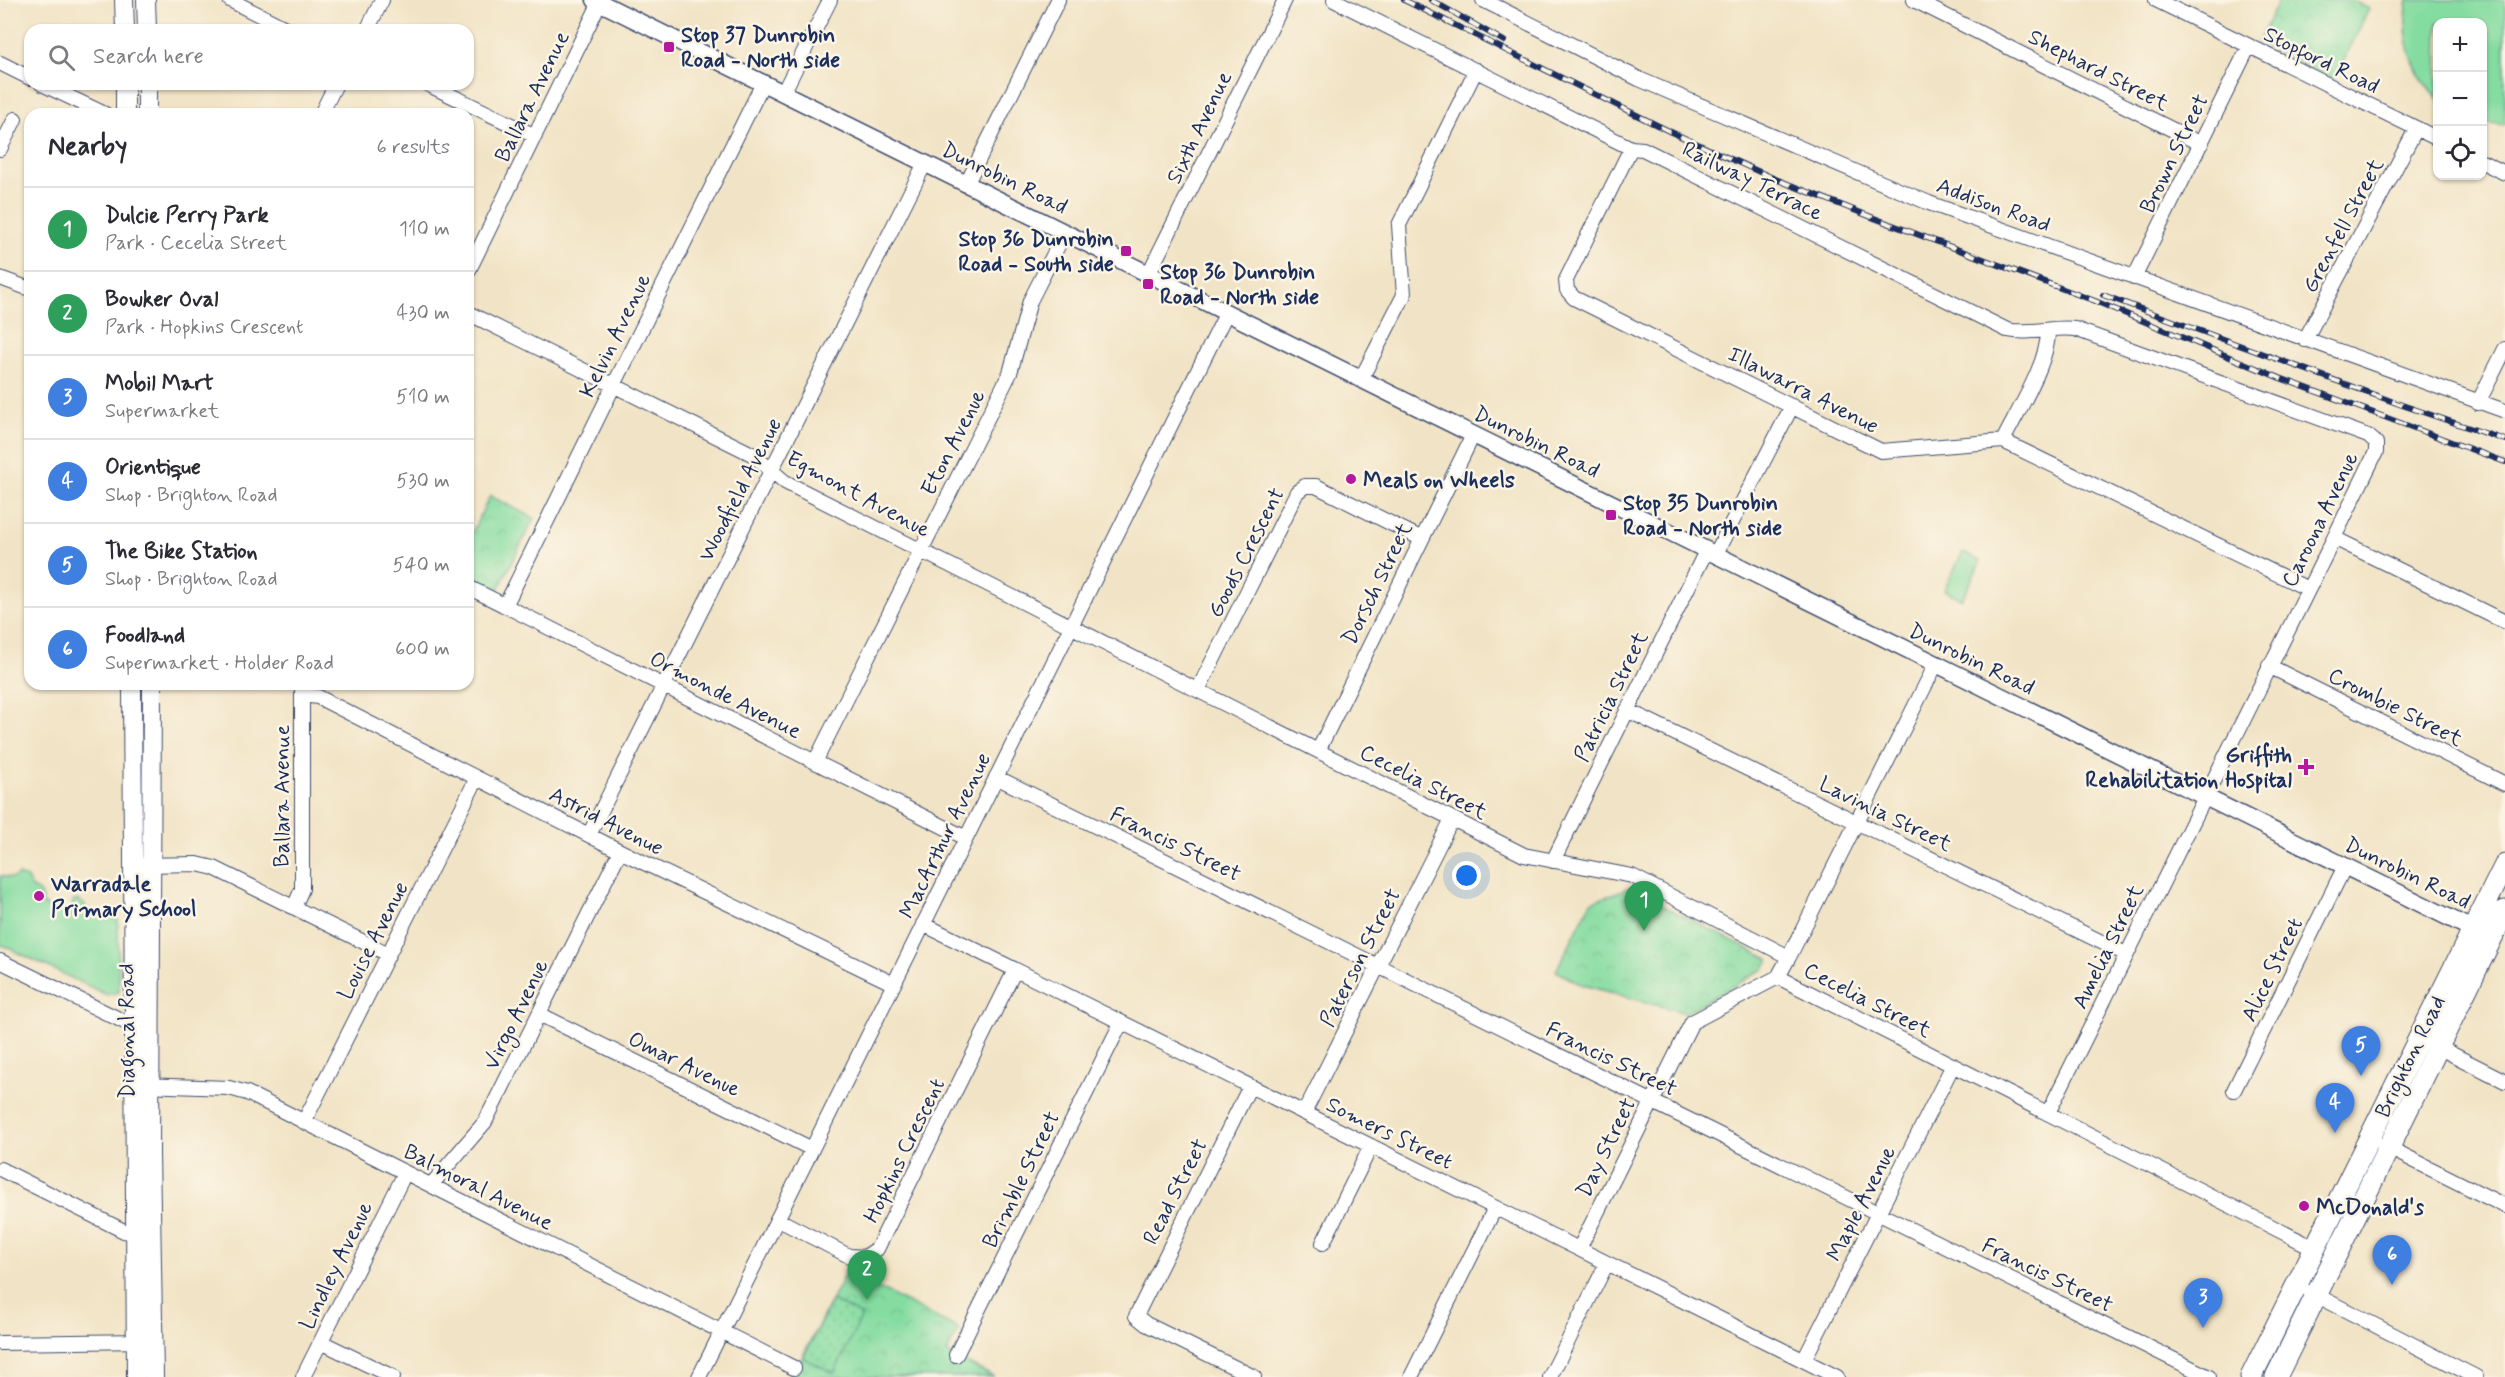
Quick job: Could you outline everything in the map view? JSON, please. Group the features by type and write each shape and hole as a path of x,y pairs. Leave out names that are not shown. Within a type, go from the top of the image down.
{"main road":[{"path":"124,0 125,24"},
{"path":"146,0 147,24"},
{"path":"125,90 125,108"},
{"path":"147,90 147,108"},
{"name":"Diagonal Road","path":"132,690 141,865 144,1234 154,1377"},
{"name":"Diagonal Road","path":"141,865 152,690"},
{"name":"Brighton Road","path":"2276,1377 2389,1148 2472,928 2503,873"},
{"name":"Brighton Road","path":"2251,1377 2369,1137 2492,938 2505,911"},
{"name":"Diagonal Road","path":"136,1377 135,1342 144,1234"}],"street":[{"path":"230,0 277,24"},
{"path":"370,24 382,0"},
{"path":"783,93 830,0"},
{"path":"967,183 1058,0"},
{"name":"Sixth Avenue","path":"1149,273 1285,0"},
{"name":"Railway Terrace","path":"1334,0 1631,148 1643,149 2007,330 2024,333 2048,330"},
{"name":"Addison Road","path":"1484,0 1650,84 1929,203 2505,411"},
{"name":"Shephard Street","path":"1914,0 2201,144"},
{"name":"Stopford Road","path":"2156,0 2433,138"},
{"name":"Dunrobin Road","path":"599,1 2203,798 2492,938"},
{"name":"Ballara Avenue","path":"474,260 599,1"},
{"name":"Brown Street","path":"2134,278 2249,46"},
{"path":"0,63 24,75"},
{"path":"1361,379 1404,295 1399,225 1476,70"},
{"name":"Kelvin Avenue","path":"505,606 763,83"},
{"path":"55,90 92,108"},
{"path":"324,108 333,90"},
{"path":"439,90 535,136"},
{"path":"0,149 15,119"},
{"name":"Grenfell Street","path":"2305,340 2416,129"},
{"name":"Illawarra Avenue","path":"1631,148 1566,280 1567,290 1574,298 1881,451 2003,441"},
{"name":"Woodfield Avenue","path":"589,835 925,163"},
{"path":"2487,164 2505,173"},
{"name":"Eton Avenue","path":"814,762 1010,373 1030,301 1065,232"},
{"path":"0,278 24,287"},
{"name":"MacArthur Avenue","path":"699,1377 1227,312"},
{"name":"Egmont Avenue","path":"474,316 752,454 785,482 1071,626"},
{"name":"Caroona Avenue","path":"2048,330 2062,327 2075,329 2368,436 2376,443 2376,452 2203,798"},
{"path":"2048,330 2048,342 2043,357 2003,441 2308,590"},
{"path":"2478,403 2505,349"},
{"name":"Patricia Street","path":"1552,861 1627,710 1792,406"},
{"name":"Dorsch Street","path":"1318,750 1473,435"},
{"name":"Goods Crescent","path":"1198,690 1297,492 1305,486 1316,486 1422,539"},
{"path":"2334,538 2505,622"},
{"name":"Ormonde Avenue","path":"474,590 966,838"},
{"name":"Cecelia Street","path":"1071,626 1524,855 1632,876 1789,957 1778,977 2314,1248"},
{"path":"1789,957 1936,664"},
{"name":"Crombie Street","path":"2269,666 2505,784"},
{"name":"Ballara Avenue","path":"294,907 302,889 302,690"},
{"name":"Astrid Avenue","path":"304,690 589,835 894,984"},
{"name":"Lavinia Street","path":"1627,710 2126,954"},
{"name":"Francis Street","path":"996,777 2209,1377"},
{"name":"Louise Avenue","path":"304,1122 477,778"},
{"name":"Amelia Street","path":"2048,1113 2203,798"},
{"name":"Paterson Street","path":"1304,1113 1452,819"},
{"name":"Virgo Avenue","path":"431,1185 485,1122 620,850"},
{"path":"141,865 197,864 214,868 388,954"},
{"name":"Alice Street","path":"2234,1090 2345,866"},
{"name":"Somers Street","path":"923,924 1837,1377"},
{"path":"0,961 142,1026"},
{"name":"Hopkins Crescent","path":"777,1219 849,1256 865,1257 877,1249 1015,970"},
{"name":"Day Street","path":"1579,1249 1692,1022 1778,977"},
{"name":"Omar Avenue","path":"539,1014 812,1149"},
{"name":"Brimble Street","path":"956,1355 1121,1023"},
{"path":"2428,1043 2505,1081"},
{"name":"Maple Avenue","path":"1804,1360 1953,1065"},
{"name":"Balmoral Avenue","path":"142,1085 229,1088 247,1093 794,1368"},
{"name":"Read Street","path":"1250,1086 1136,1316 1146,1324 1254,1377"},
{"path":"2369,1137 2505,1206"},
{"path":"1323,1243 1371,1146"},
{"path":"0,1169 124,1232 144,1234"},
{"name":"Lindley Avenue","path":"303,1377 405,1173"},
{"path":"1411,1377 1495,1208"},
{"path":"1550,1377 1607,1263"},
{"path":"2296,1285 2476,1377"},
{"path":"0,1343 153,1341"},
{"path":"321,1342 393,1377"}],"green space":[{"path":"2279,0 2352,0 2369,9 2334,80 2258,43"},
{"path":"2408,0 2505,0 2505,125 2487,123 2487,18 2433,18 2433,94 2415,65 2408,41 2406,14"},
{"path":"490,496 534,518 496,594 474,583 474,529"},
{"path":"1963,552 1981,561 1962,599 1944,590"},
{"path":"18,875 27,878 31,887 40,893 43,904 53,910 70,914 73,901 77,900 84,904 91,915 108,915 118,920 119,992 107,995 0,944 0,876 14,878"},
{"path":"1628,888 1769,959 1764,969 1685,1013 1580,984 1556,971 1591,902"},
{"path":"846,1272 959,1329 947,1353 994,1377 792,1377"},
{"path":"832,1300 862,1316 834,1373 803,1358"}],"railway":[{"path":"1404,0 1671,132 1773,178 2095,301 2280,378 2505,462"},
{"path":"1431,0 1504,41"},
{"path":"2103,295 2402,405 2505,440"}],"place":[{"name":"Stop 37 Dunrobin Road - North side","path":"669,47"},
{"name":"Stop 36 Dunrobin Road - South side","path":"1126,251"},
{"name":"Stop 36 Dunrobin Road - North side","path":"1148,284"},
{"name":"Meals on Wheels","path":"1351,479"},
{"name":"Stop 35 Dunrobin Road - North side","path":"1611,515"},
{"name":"Griffith Rehabilitation Hospital","path":"2306,767"},
{"name":"Warradale Primary School","path":"39,896"},
{"name":"Dulcie Perry Park","path":"1644,931"},
{"name":"The Bike Station","path":"2361,1076"},
{"name":"Orientique","path":"2335,1133"},
{"name":"McDonald's","path":"2304,1206"},
{"name":"Foodland","path":"2392,1285"},
{"name":"Bowker Oval","path":"867,1300"},
{"name":"Mobil Mart","path":"2203,1328"}]}
